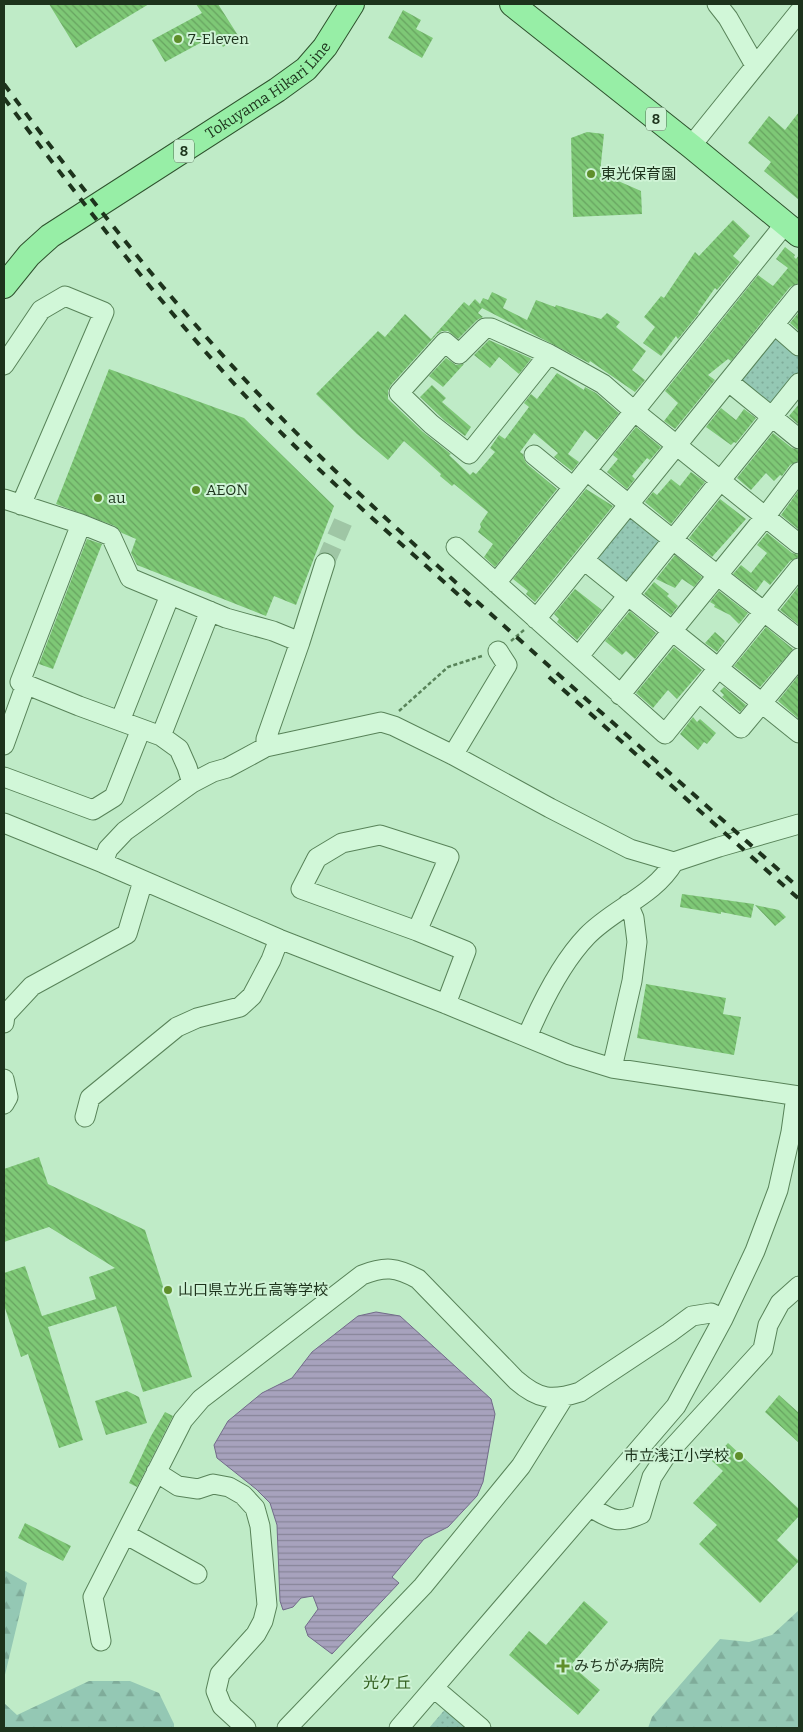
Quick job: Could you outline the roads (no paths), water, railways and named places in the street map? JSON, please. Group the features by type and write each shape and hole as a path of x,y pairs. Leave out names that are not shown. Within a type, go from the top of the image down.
{"main road":[{"name":"Tokuyama Hikari Line","path":"4,286 29,255 50,236 277,90 306,69 325,47 352,4"},
{"name":"8","path":"512,4 792,229"}],"street":[{"path":"717,4 728,18 752,60 757,64"},
{"path":"691,146 799,12"},
{"path":"496,583 634,411 792,229"},
{"path":"536,619 799,294"},
{"path":"4,365 41,310 65,296 104,312 12,502 81,524 110,536 130,578 226,618 272,630 300,642"},
{"path":"775,325 799,346"},
{"path":"549,354 469,454 431,424 399,393 445,342 459,354 485,328 491,328 549,354 603,384 799,544"},
{"path":"728,382 799,439"},
{"path":"579,656 799,383"},
{"path":"534,455 573,486"},
{"path":"587,471 799,639"},
{"path":"620,695 671,630 765,517 799,472"},
{"path":"81,524 20,682 161,736 178,749 192,783"},
{"path":"456,547 665,734 799,568"},
{"path":"584,560 763,702 799,733"},
{"path":"266,747 266,739 325,563"},
{"path":"120,721 170,595"},
{"path":"161,736 210,611"},
{"path":"453,755 507,665 498,651"},
{"path":"699,692 741,728 799,658"},
{"path":"4,745 26,684"},
{"path":"103,863 108,849 125,830 192,783 266,747 381,722 394,726 453,755 630,849 674,862 799,824"},
{"path":"4,777 93,810 114,797 141,729"},
{"path":"4,823 103,863 279,939 570,1055 612,1068 797,1096 778,1190 755,1251 723,1318 676,1406 399,1728"},
{"path":"417,931 449,857 380,835 342,843 316,858 301,889 466,951 446,1004"},
{"path":"527,1037 534,1019 567,961 588,936 628,904 650,890 667,874 674,862"},
{"path":"4,1023 5,1015 32,986 127,934 143,881"},
{"path":"612,1068 632,981 637,942 634,918 628,904"},
{"path":"85,1116 90,1098 177,1027 198,1018 240,1007 252,996 271,960 279,939"},
{"path":"4,1079 8,1097 4,1104"},
{"path":"100,1641 94,1597 183,1420 201,1399 362,1275 377,1269 391,1268 406,1272 418,1279 516,1380 530,1392 546,1397 564,1397 580,1392 670,1333 692,1316 711,1313 723,1318"},
{"path":"590,1507 610,1519 626,1521 640,1514 652,1477 667,1454 763,1349 768,1325 780,1303 799,1286"},
{"path":"288,1728 423,1586 520,1466 564,1397"},
{"path":"156,1472 178,1486 198,1488 213,1484 229,1486 243,1495 255,1508 260,1526 267,1606 256,1634 220,1674 216,1691 222,1706 246,1728"},
{"path":"125,1534 197,1574"},
{"path":"434,1688 481,1728"}],"tunnel":[{"path":"325,563 343,522"}],"railway":[{"path":"4,84 62,162 153,275 274,411 463,589 799,888"},
{"path":"4,98 147,283 239,389 323,473 471,606"},
{"path":"549,677 799,899"}],"place":[{"name":"7-Eleven","path":"178,39"},
{"name":"東光保育園","path":"591,174"},
{"name":"AEON","path":"196,490"},
{"name":"au","path":"98,498"},
{"name":"山口県立光丘高等学校","path":"168,1290"},
{"name":"市立浅江小学校","path":"739,1456"},
{"name":"みちがみ病院","path":"563,1666"}],"district":[{"name":"光ケ丘","path":"387,1682"}]}
